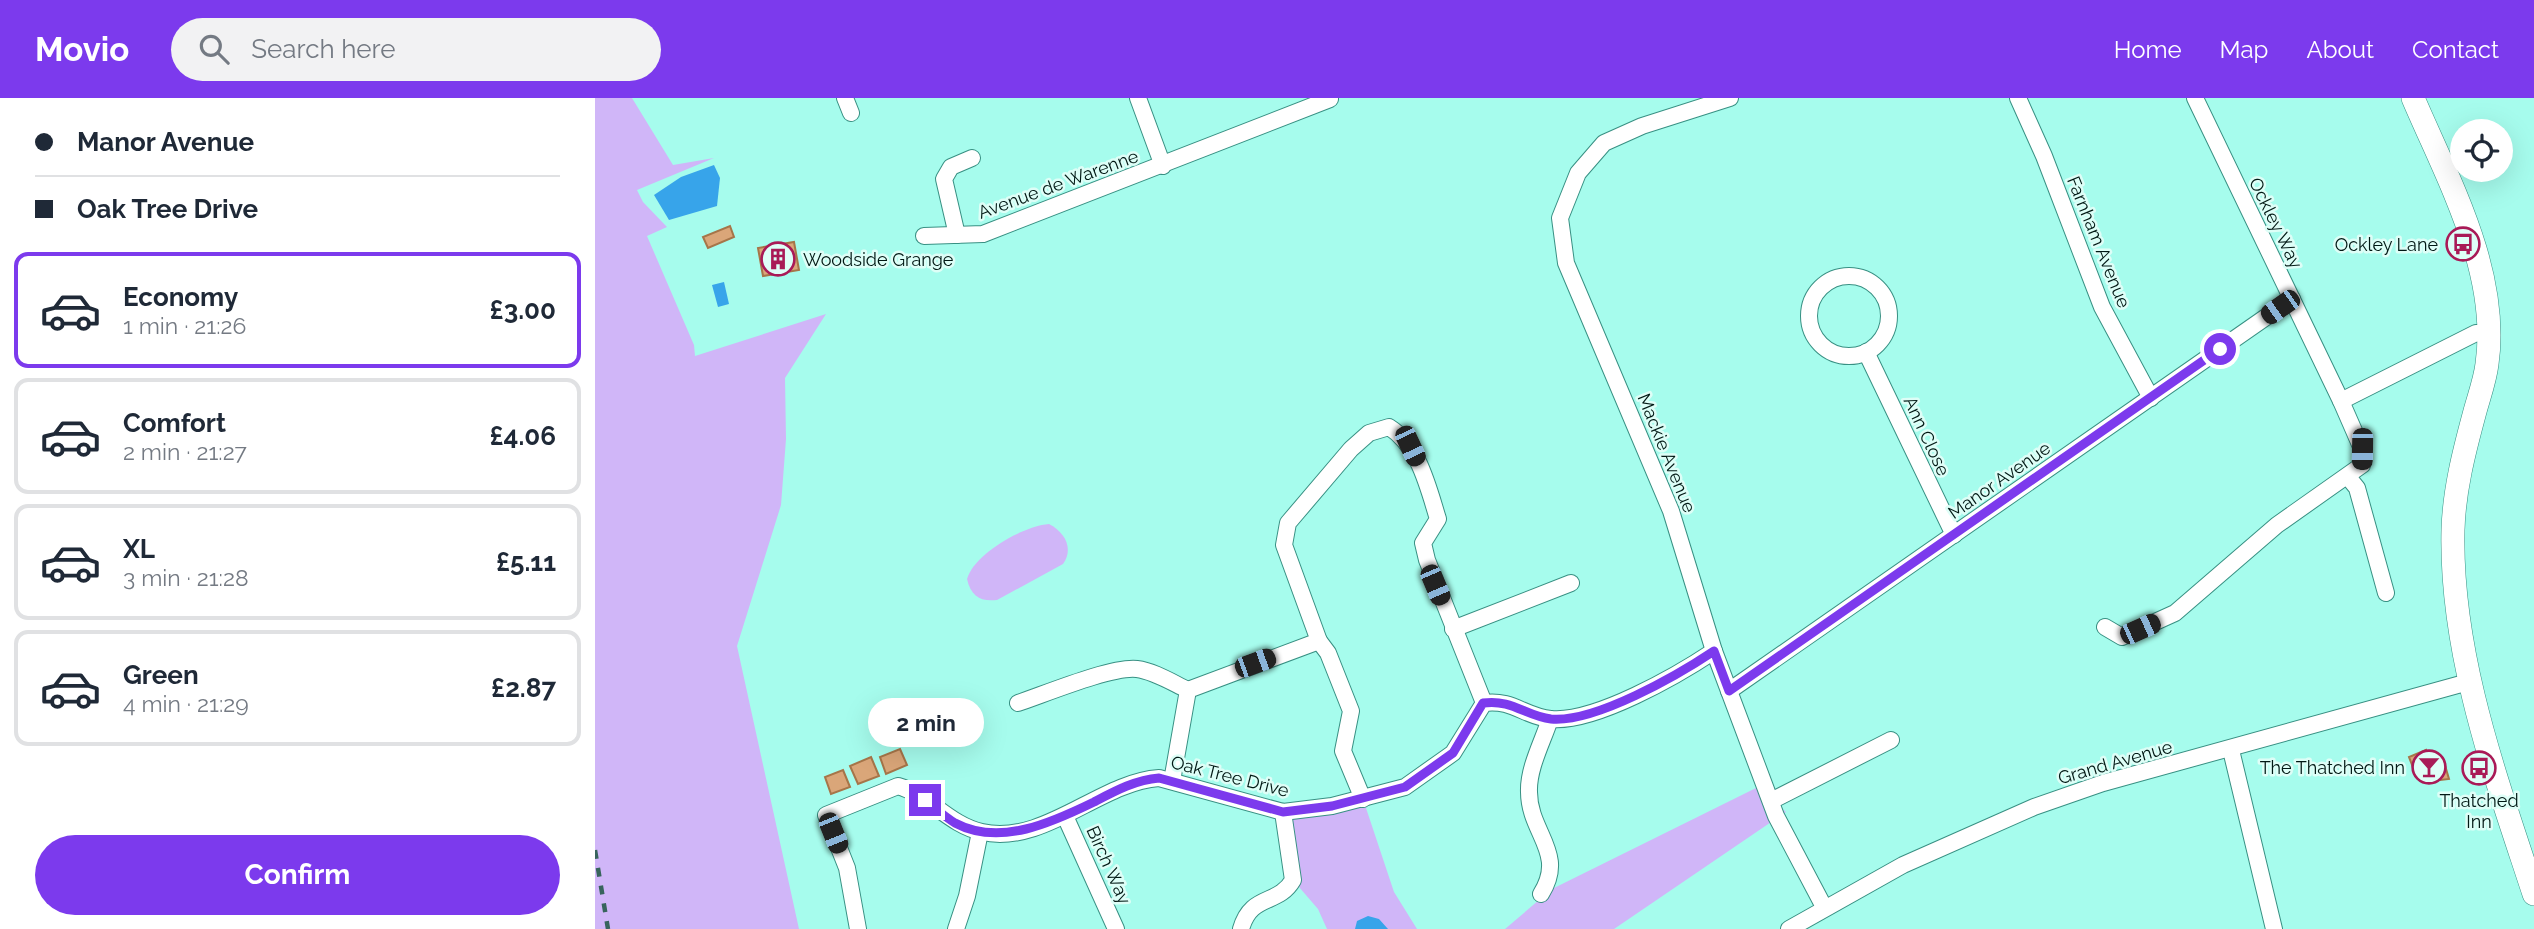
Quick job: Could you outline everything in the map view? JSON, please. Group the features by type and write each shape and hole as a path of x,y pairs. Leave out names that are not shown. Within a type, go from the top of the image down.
{"street":[{"name":"Avenue de Warenne","path":"1138,98 1163,166"},
{"name":"Mackie Avenue","path":"1730,98 1641,126 1604,144 1578,173 1560,218 1566,263 1671,511 1729,691 1771,801 1823,908"},
{"name":"Farnham Avenue","path":"2018,98 2044,156 2102,307 2151,398"},
{"name":"Ockley Way","path":"2195,98 2362,449 2362,465 2349,477"},
{"path":"2413,98 2484,274 2489,335 2487,366 2463,453 2453,528 2456,595 2472,681 2503,799 2534,894"},
{"name":"Avenue de Warenne","path":"923,236 983,234 1330,99"},
{"path":"957,235 944,179 951,167 972,158"},
{"path":"1856,276 1868,281 1885,298 1889,323 1884,335 1866,352 1853,355 1827,349 1811,327 1809,313 1812,300 1831,280 1856,276"},
{"name":"Manor Avenue","path":"1729,691 2291,299"},
{"path":"2341,401 2476,333 2489,335"},
{"name":"Ann Close","path":"1866,352 1954,535"},
{"path":"1363,799 1343,751 1351,711 1328,653 1319,641 1284,545 1288,523 1298,507 1369,433 1389,428 1399,434 1410,446 1428,486 1439,519 1423,543 1435,585 1483,703 1502,701 1550,719 1582,714 1643,693 1714,651"},
{"path":"2105,627 2122,637 2175,613 2277,525 2349,477 2357,488 2386,593"},
{"path":"1454,629 1571,583"},
{"path":"1018,703 1094,677 1125,670 1147,672 1188,690 1319,641"},
{"name":"Grand Avenue","path":"1789,929 1924,855 2034,807 2103,783 2231,750 2472,681"},
{"path":"1172,781 1188,690"},
{"name":"Oak Tree Drive","path":"857,929 847,868 827,815 898,786 910,789 955,823 980,832 1010,832 1065,816 1144,779 1172,781 1283,812 1363,799 1405,787 1453,753 1483,703"},
{"path":"1541,894 1550,880 1553,866 1528,793 1550,719"},
{"path":"1771,801 1891,740"},
{"path":"2231,750 2274,929"},
{"path":"1241,929 1244,917 1254,906 1262,899 1282,894 1293,880 1283,812"},
{"name":"Birch Way","path":"1065,816 1116,929"},
{"path":"955,929 967,896 980,832"}],"shaded area":[{"path":"595,98 632,98 673,165 714,158 637,190 643,202 667,227 647,236 694,345 695,356 826,314 785,378 786,439 781,505 737,646 799,929 595,929"},
{"path":"1049,524 1055,527 1066,541 1068,553 1063,564 997,600 981,599 974,594 967,579 979,560 1013,536"},
{"path":"1756,788 1786,812 1614,929 1505,929 1552,889"},
{"path":"1363,799 1394,892 1417,929 1327,929 1318,909 1293,880 1283,812"}],"water":[{"path":"714,165 720,178 717,206 669,220 654,195 681,177"},
{"path":"724,282 729,304 718,307 712,285"},
{"path":"1368,916 1379,919 1388,929 1355,929 1357,921"}],"building":[{"path":"730,226 734,237 708,248 703,237"},
{"name":"Woodside Grange","path":"794,242 799,270 763,276 758,248"},
{"path":"900,749 907,765 886,774 880,757"},
{"name":"The Thatched Inn","path":"2426,750 2428,759 2436,763 2444,762 2449,779 2432,781 2414,770 2409,757"},
{"path":"871,757 879,776 858,784 850,766"},
{"path":"843,770 850,787 831,794 825,777"}],"railway":[{"path":"595,850 608,929"}],"place":[{"name":"Ockley Lane","path":"2463,244"},
{"name":"Woodside Grange","path":"778,259"},
{"name":"The Thatched Inn","path":"2429,767"},
{"name":"Thatched Inn","path":"2479,768"}],"route":[{"path":"925,800 955,823 992,834 1039,825 1065,816 1144,779 1159,778 1283,812 1332,806 1405,787 1453,753 1483,703 1502,701 1550,719 1582,714 1643,693 1714,651 1729,691 1815,634 2220,349"}]}
